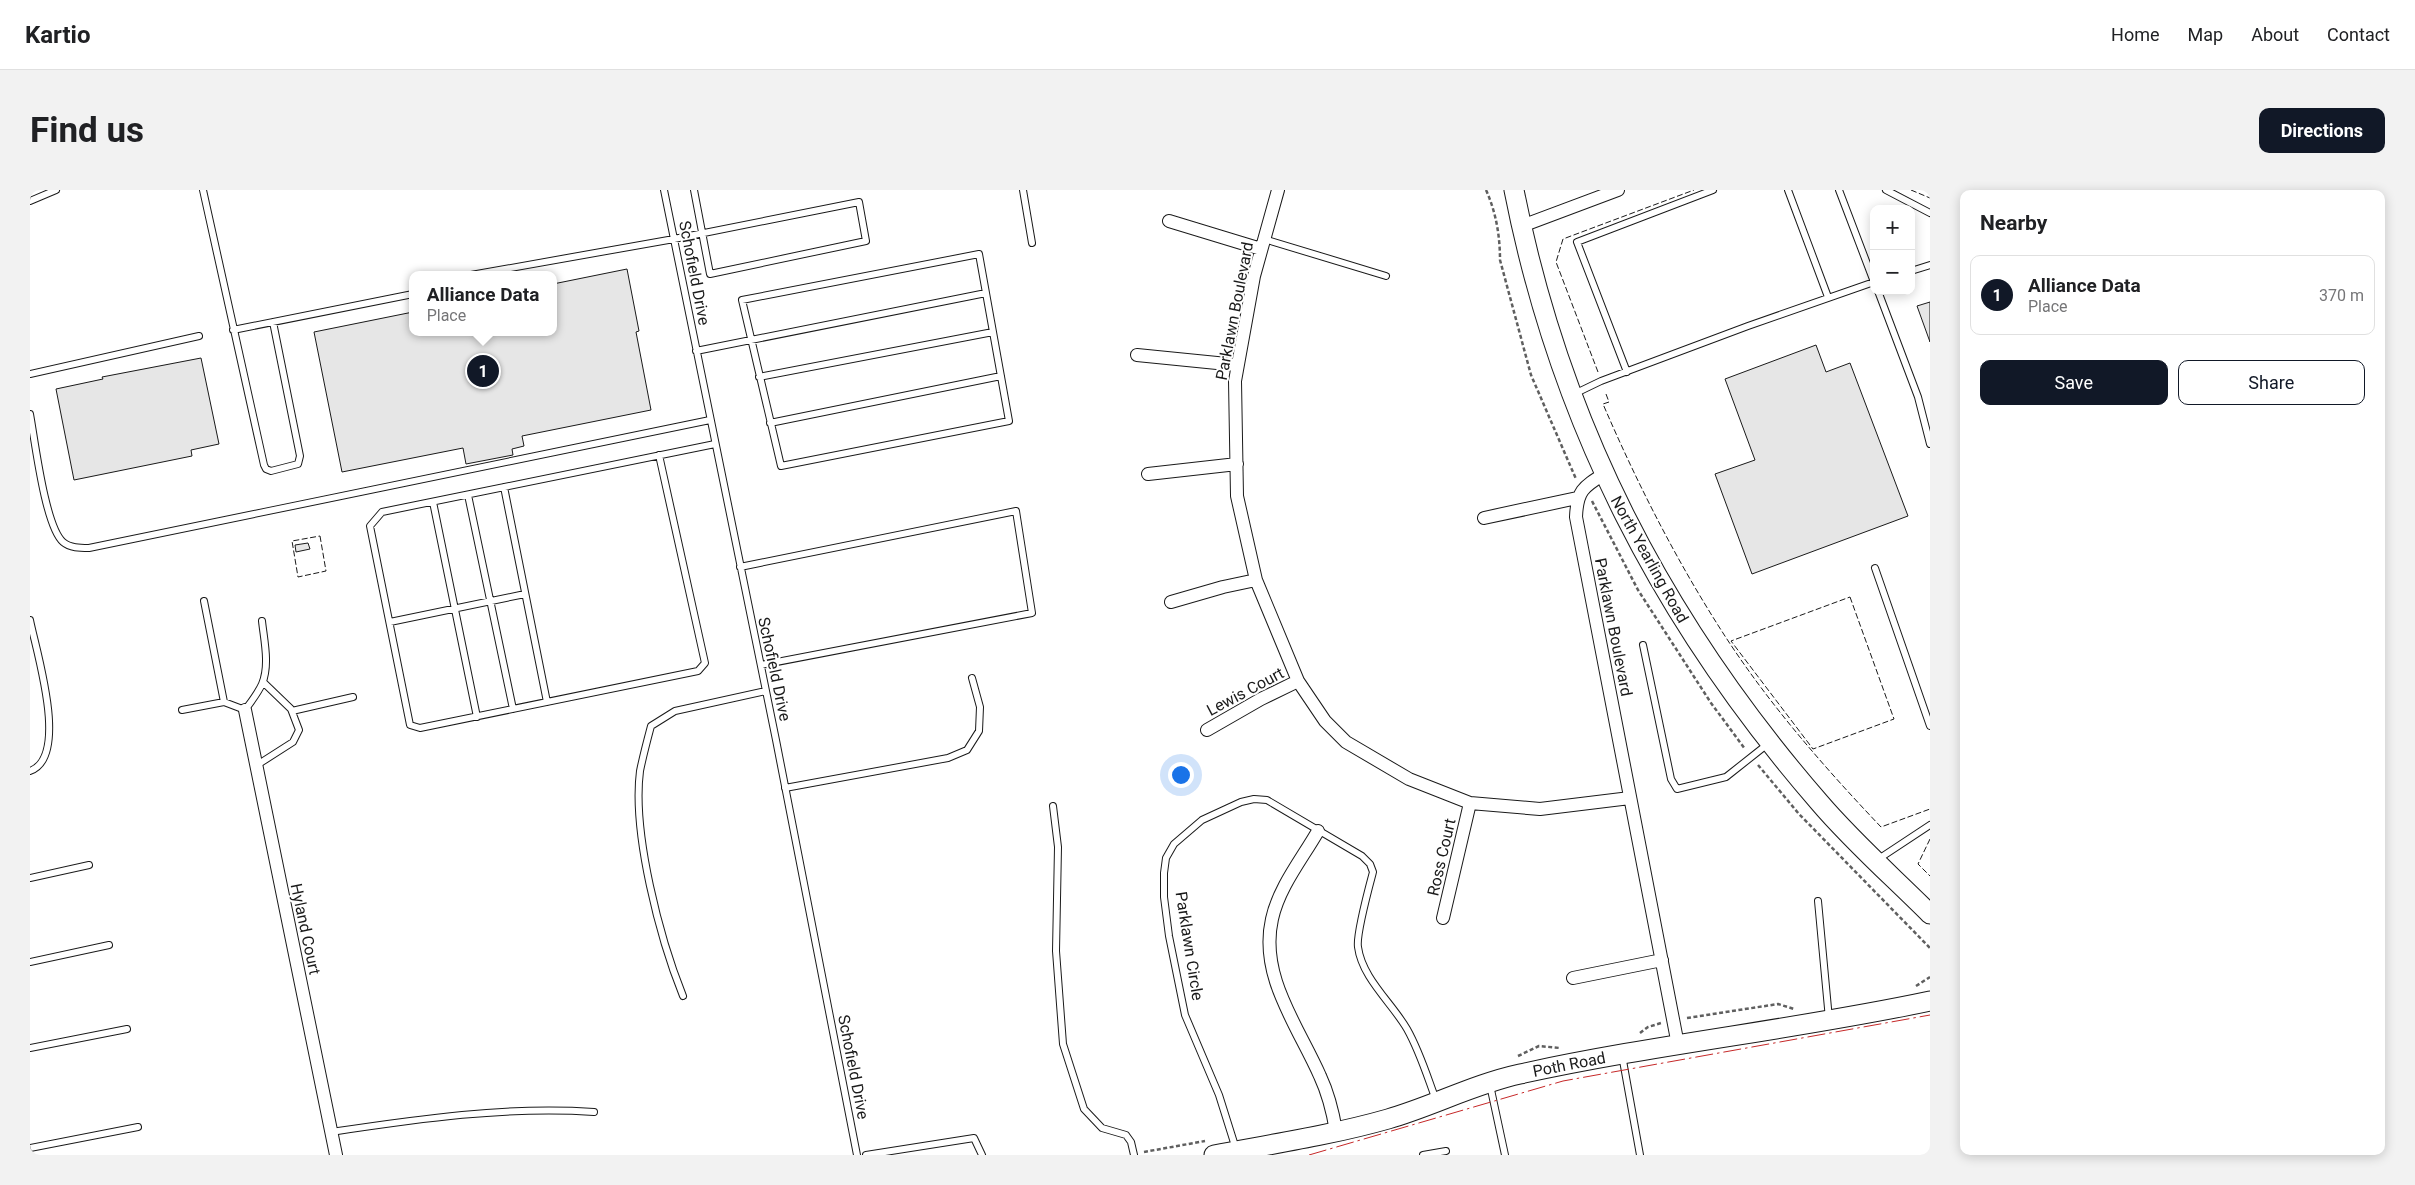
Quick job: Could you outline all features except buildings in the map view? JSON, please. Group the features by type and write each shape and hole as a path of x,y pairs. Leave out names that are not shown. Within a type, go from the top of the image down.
{"main road":[{"name":"North Yearling Road","path":"1514,190 1526,248 1571,395 1604,474 1671,602 1734,696 1770,743 1820,803 1930,914"},
{"name":"Poth Road","path":"1214,1155 1282,1145 1389,1119 1489,1082 1622,1054 1829,1020 1930,1001"}],"street":[{"name":"Parklawn Boulevard","path":"1278,190 1254,276 1234,381 1238,496 1256,580 1298,681 1325,721 1346,742 1410,779 1470,803 1540,809 1630,798"},
{"path":"1522,226 1618,190"},
{"path":"1169,221 1262,244"},
{"path":"1138,355 1237,365"},
{"path":"1148,474 1237,464"},
{"path":"1484,518 1577,498 1589,483 1604,474"},
{"name":"Parklawn Boulevard","path":"1577,498 1576,517 1678,1045"},
{"path":"1171,602 1256,580"},
{"name":"Lewis Court","path":"1207,730 1261,699 1298,681"},
{"name":"Hyland Court","path":"245,710 336,1155"},
{"name":"Ross Court","path":"1444,918 1470,803"},
{"path":"1318,831 1278,899 1272,918 1270,943 1274,979 1286,1008 1321,1077 1336,1131"},
{"path":"1573,978 1662,960"}],"lane":[{"path":"30,201 56,190"},
{"path":"202,190 264,465 266,469 271,471 298,464 300,460 273,322"},
{"name":"Schofield Drive","path":"664,190 766,691 857,1155"},
{"path":"494,271 674,239 702,233 859,202 866,241 710,274 702,233 694,190"},
{"path":"1023,190 1032,242"},
{"path":"1626,372 1577,242 1713,190"},
{"path":"1788,190 1828,297"},
{"path":"1839,190 1870,271"},
{"path":"1886,190 1930,212"},
{"path":"1262,244 1386,276"},
{"path":"979,254 993,332 1010,421 780,466 742,300 979,254"},
{"path":"1915,270 1930,265"},
{"path":"1571,395 1626,372 1870,283"},
{"path":"696,351 986,293"},
{"path":"233,330 409,295"},
{"path":"1880,295 1918,397 1930,444"},
{"path":"759,377 993,332"},
{"path":"30,374 199,336"},
{"path":"770,423 1001,376"},
{"path":"30,414 51,522 64,543 75,548 89,548 710,420"},
{"path":"659,455 705,663 698,671 420,728 410,725 370,526 382,512 468,495 504,487 659,455 715,444"},
{"path":"504,487 547,702"},
{"path":"468,495 513,709"},
{"path":"433,502 477,717"},
{"path":"740,567 1016,511 1032,613 760,665"},
{"path":"1875,568 1930,726"},
{"path":"390,622 525,594"},
{"path":"204,602 224,702"},
{"path":"30,620 50,720 49,746 44,762 30,771"},
{"path":"182,710 224,702 245,710 263,682 265,662 262,620"},
{"path":"1643,645 1671,779 1677,788 1726,777 1770,743"},
{"path":"785,788 948,758 968,750 978,730 980,706 972,678"},
{"path":"256,765 294,742 298,736 297,722 292,711 263,682"},
{"path":"683,996 666,950 649,876 640,817 640,772 651,726 674,711 766,691"},
{"path":"292,711 353,696"},
{"name":"Parklawn Circle","path":"1236,1151 1219,1095 1185,1015 1169,936 1164,889 1166,858 1174,844 1202,820 1241,802 1254,799 1267,800 1362,856 1370,864 1373,872 1357,945 1367,972 1406,1028 1419,1053 1437,1101"},
{"path":"1053,806 1058,848 1056,951 1063,1044 1084,1109 1102,1128 1126,1135 1131,1142 1134,1155"},
{"path":"1876,860 1930,825"},
{"path":"30,878 89,865"},
{"path":"1818,901 1829,1020"},
{"path":"30,962 108,945"},
{"path":"30,1048 127,1029"},
{"path":"1622,1054 1640,1155"},
{"path":"1489,1082 1505,1155"},
{"path":"331,1132 429,1118 551,1109 594,1112"},
{"path":"30,1148 138,1127"},
{"path":"866,1155 974,1138 982,1155"},
{"path":"1423,1155 1446,1151"}],"fence":[{"path":"1598,372 1556,262 1563,239 1694,190"},
{"path":"1911,190 1930,198"},
{"path":"1606,394 1609,402 1603,404 1629,463 1673,549 1740,659 1778,709 1818,758 1881,827 1930,809"},
{"path":"320,536 326,571 298,577 292,541 320,536"},
{"path":"1850,597 1894,719 1813,749 1731,641 1850,597"},
{"path":"1930,839 1918,864 1930,876"}],"power":[{"path":"1309,1155 1563,1081 1930,1015"}],"place":[{"name":"Alliance Data","path":"483,371"}]}
